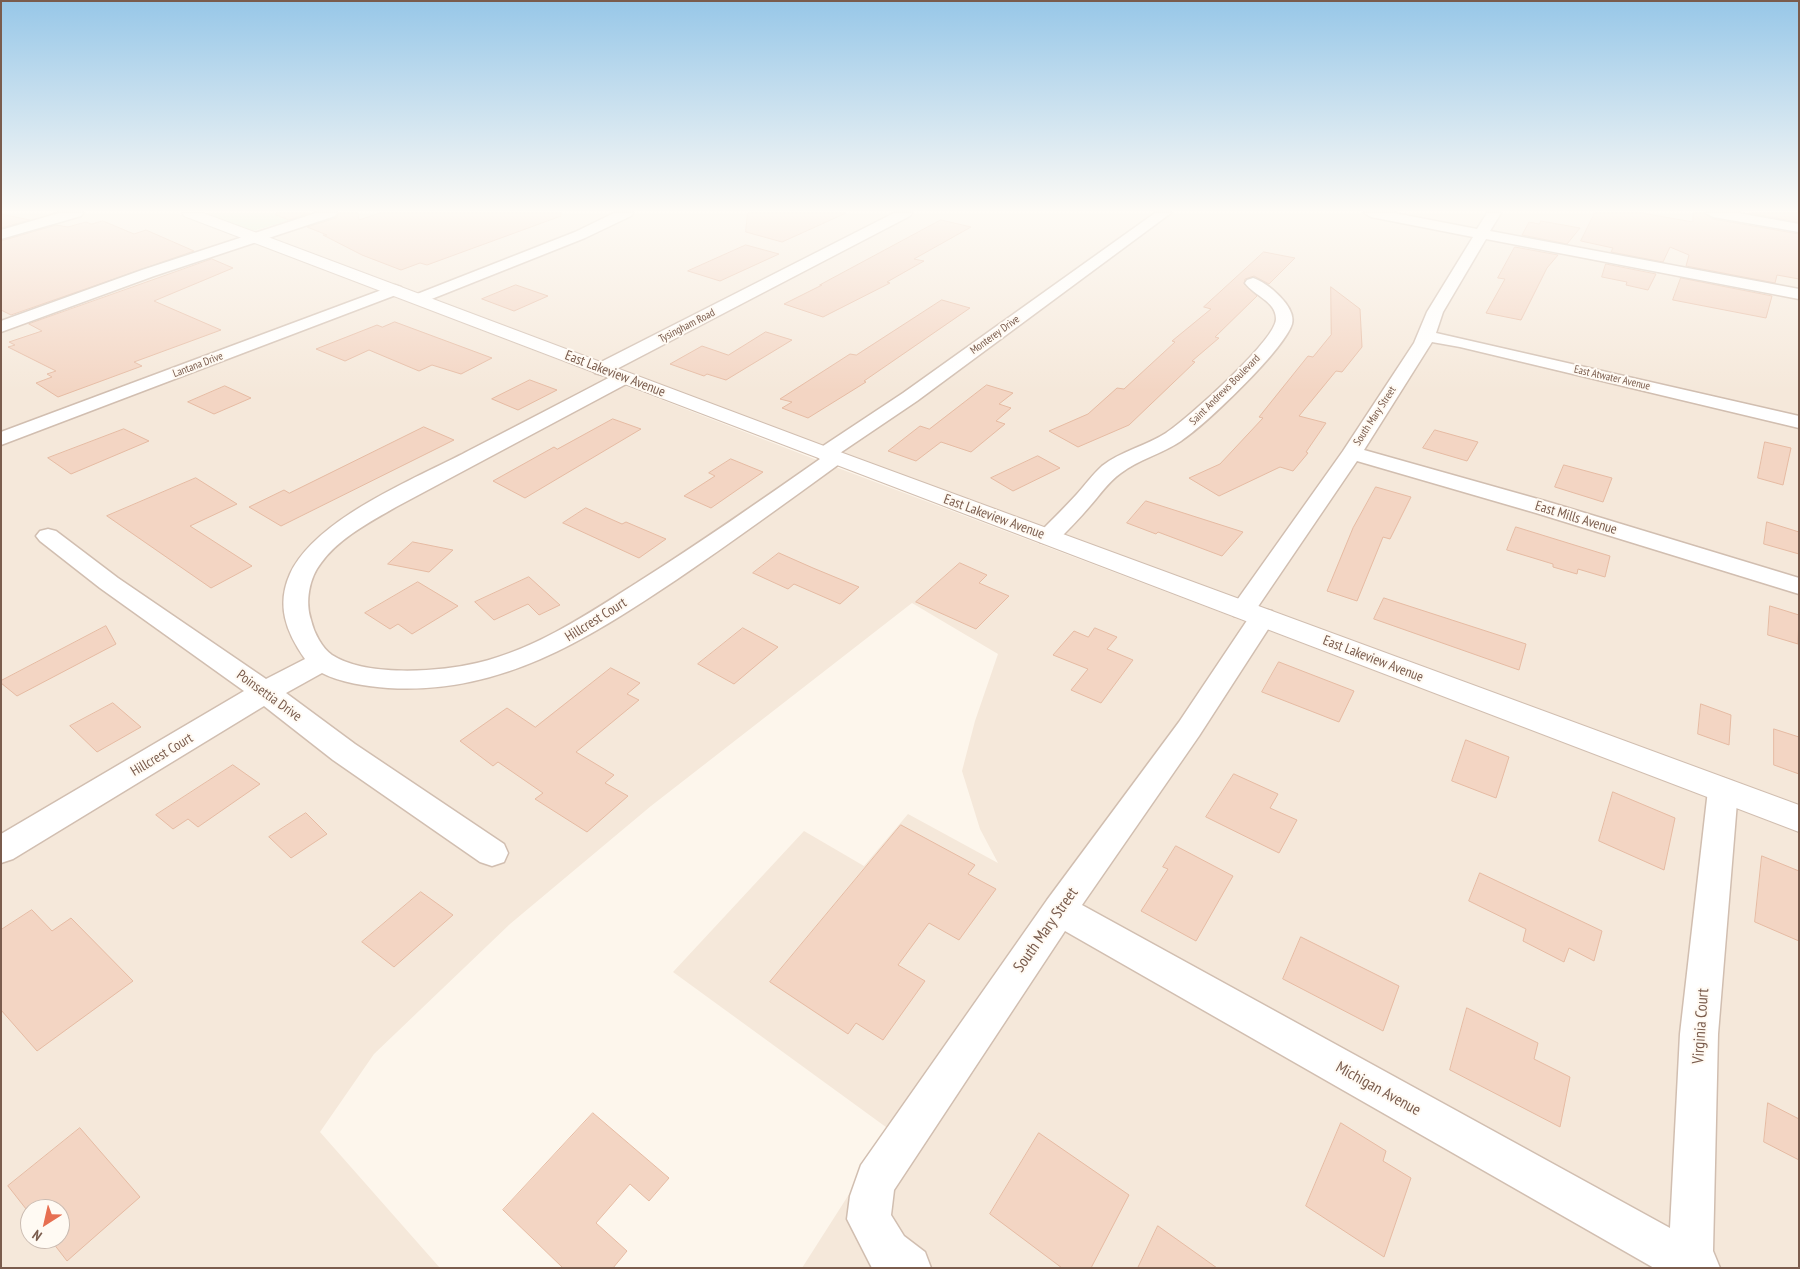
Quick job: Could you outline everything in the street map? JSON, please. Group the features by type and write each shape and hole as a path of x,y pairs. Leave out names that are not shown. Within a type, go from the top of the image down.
{"street":[{"path":"1,327 149,272"},
{"name":"East Lakeview Avenue","path":"348,272 830,456 1799,819"},
{"path":"418,299 486,272"},
{"name":"Tysingham Road","path":"613,374 798,272"},
{"name":"Monterey Drive","path":"830,456 1082,272"},
{"name":"South Mary Street","path":"898,1260 869,1219 871,1196 876,1180 1059,910 1189,729 1253,614 1426,336 1435,312 1459,272"},
{"path":"1684,272 1799,294"},
{"name":"Saint Andrews Boulevard","path":"1048,538 1102,477 1117,465 1173,437 1196,420 1249,368 1274,339 1284,325 1284,317 1280,307 1270,296 1253,283"},
{"name":"Lantana Drive","path":"1,439 395,290"},
{"name":"East Atwater Avenue","path":"1426,336 1460,342 1799,422"},
{"name":"Hillcrest Court","path":"613,374 360,518 312,558 301,576 295,595 296,617 305,639 322,661 341,671 408,679 442,678 475,673 511,663 552,646 591,625 685,563 830,456"},
{"name":"East Mills Avenue","path":"1352,453 1544,508 1799,586"},
{"name":"Poinsettia Drive","path":"48,536 109,583 265,692 344,752 492,853"},
{"name":"Hillcrest Court","path":"1,850 265,692 322,661"},
{"name":"Virginia Court","path":"1694,1265 1700,1034 1723,790"},
{"name":"Michigan Avenue","path":"1059,910 1694,1265"}],"shaded area":[{"path":"1,272 332,272 817,460 1799,831 1799,1268 802,1268 890,1130 673,972 804,831 864,866 908,814 998,863 980,829 962,771 975,721 998,654 912,603 651,806 510,924 374,1054 320,1132 440,1268 1,1268"},
{"path":"362,272 1799,272 1799,806 832,449"}],"building":[{"path":"1,272 133,272 11,315 1,310"},
{"path":"175,272 223,272 154,301 221,330 134,362 142,366 58,397 36,383 52,377 47,374 56,371 8,347 15,345 9,342 42,331 29,324"},
{"path":"692,272 739,272 720,281"},
{"path":"844,272 904,272 887,282 890,283 823,317 784,304 822,285 820,285"},
{"path":"1242,272 1281,272 1269,284 1254,276 1245,279 1244,284 1257,296 1215,337 1219,338 1192,361 1195,362 1129,425 1078,447 1049,431 1088,414 1117,388 1124,389 1175,342 1172,341 1211,309 1204,307"},
{"path":"1501,272 1545,272 1521,320 1486,313 1505,279 1498,278"},
{"path":"1603,272 1656,274 1648,290 1626,285 1627,282 1602,277"},
{"path":"1719,272 1799,272 1799,279 1777,275 1775,283"},
{"path":"1681,278 1772,296 1766,318 1673,300"},
{"path":"516,285 548,296 514,311 482,299"},
{"path":"1331,287 1360,309 1362,347 1342,372 1336,371 1299,416 1326,423 1306,452 1308,453 1293,471 1280,467 1219,496 1189,478 1220,464 1263,418 1259,417 1308,356 1313,357 1331,335"},
{"path":"942,300 970,308 864,381 866,382 808,418 782,408 792,402 780,399 850,354 856,355"},
{"path":"395,322 492,358 461,374 432,365 419,371 369,350 345,361 316,349 377,325 382,327"},
{"path":"766,332 792,340 726,380 707,374 704,376 670,364 702,346 728,355"},
{"path":"530,380 557,390 518,410 492,399"},
{"path":"987,385 1013,393 999,404 1011,408 996,421 1005,424 971,452 941,442 916,461 888,451 920,426 929,429"},
{"path":"225,386 251,398 214,414 188,402"},
{"path":"613,419 641,429 525,498 493,481 554,447 557,449"},
{"path":"424,427 454,440 281,526 249,507 284,490 289,493"},
{"path":"124,429 149,441 71,474 48,458"},
{"path":"1435,430 1478,442 1467,461 1423,448"},
{"path":"1765,442 1791,448 1783,485 1758,478"},
{"path":"1038,456 1060,468 1013,491 991,478"},
{"path":"731,459 763,472 711,508 684,496 715,476 709,473"},
{"path":"1564,465 1612,478 1603,502 1555,487"},
{"path":"196,478 237,504 190,526 252,566 211,588 107,516"},
{"path":"1376,487 1411,497 1390,539 1383,537 1357,601 1327,591 1353,528"},
{"path":"1146,501 1243,532 1222,556 1158,532 1156,534 1127,523"},
{"path":"586,508 622,524 626,522 666,539 639,558 563,523"},
{"path":"1767,522 1799,532 1799,554 1764,544"},
{"path":"1516,527 1610,556 1605,577 1578,569 1577,574 1553,567 1553,564 1507,550"},
{"path":"413,542 453,550 429,572 388,564"},
{"path":"779,553 859,587 840,604 794,584 788,589 753,573"},
{"path":"960,563 987,575 979,583 1009,596 976,629 916,602"},
{"path":"529,577 560,605 539,615 528,604 494,620 475,602"},
{"path":"418,582 458,606 412,634 398,624 390,629 365,613"},
{"path":"1384,598 1526,644 1519,670 1374,619"},
{"path":"1770,606 1799,615 1798,644 1768,635"},
{"path":"106,626 116,644 17,696 1,683 1,681"},
{"path":"743,628 778,647 734,684 698,664"},
{"path":"1095,628 1117,637 1107,649 1133,660 1101,703 1071,690 1088,669 1053,655 1074,631 1088,637"},
{"path":"1279,662 1354,691 1339,722 1262,692"},
{"path":"611,668 640,683 627,694 639,700 576,752 614,775 605,783 628,796 587,832 535,799 543,793 498,762 493,766 460,741 507,708 535,727"},
{"path":"113,703 141,727 97,752 70,726"},
{"path":"1701,704 1731,715 1729,745 1698,734"},
{"path":"1774,729 1799,737 1799,774 1774,765"},
{"path":"1466,740 1509,757 1496,798 1452,781"},
{"path":"233,765 260,784 198,827 188,819 173,829 156,815"},
{"path":"1234,774 1278,794 1270,808 1297,820 1279,853 1206,817"},
{"path":"1613,792 1675,818 1664,870 1599,841"},
{"path":"306,813 327,834 291,858 269,837"},
{"path":"901,825 975,865 968,874 996,889 959,940 929,923 898,965 925,981 883,1040 856,1023 848,1034 770,982"},
{"path":"1176,846 1233,876 1196,941 1141,911 1168,869 1163,867"},
{"path":"1762,856 1799,871 1799,941 1755,922"},
{"path":"1480,873 1602,931 1594,961 1569,948 1564,962 1523,941 1526,929 1469,901"},
{"path":"421,892 453,915 394,967 362,942"},
{"path":"32,910 52,931 71,918 133,981 37,1051 1,1010 1,930"},
{"path":"1301,937 1399,986 1383,1031 1283,979"},
{"path":"1467,1008 1538,1043 1534,1059 1570,1077 1560,1127 1450,1070"},
{"path":"1768,1103 1799,1119 1799,1160 1764,1142"},
{"path":"593,1113 669,1178 649,1201 630,1184 596,1223 627,1251 613,1268 563,1268 503,1210"},
{"path":"1341,1123 1386,1151 1383,1161 1411,1178 1384,1257 1306,1206"},
{"path":"80,1128 140,1197 67,1261 58,1249 70,1249 70,1199 20,1199 20,1201 8,1186"},
{"path":"1039,1133 1129,1195 1091,1268 1062,1268 990,1214"},
{"path":"1158,1226 1217,1268 1138,1268"}]}
